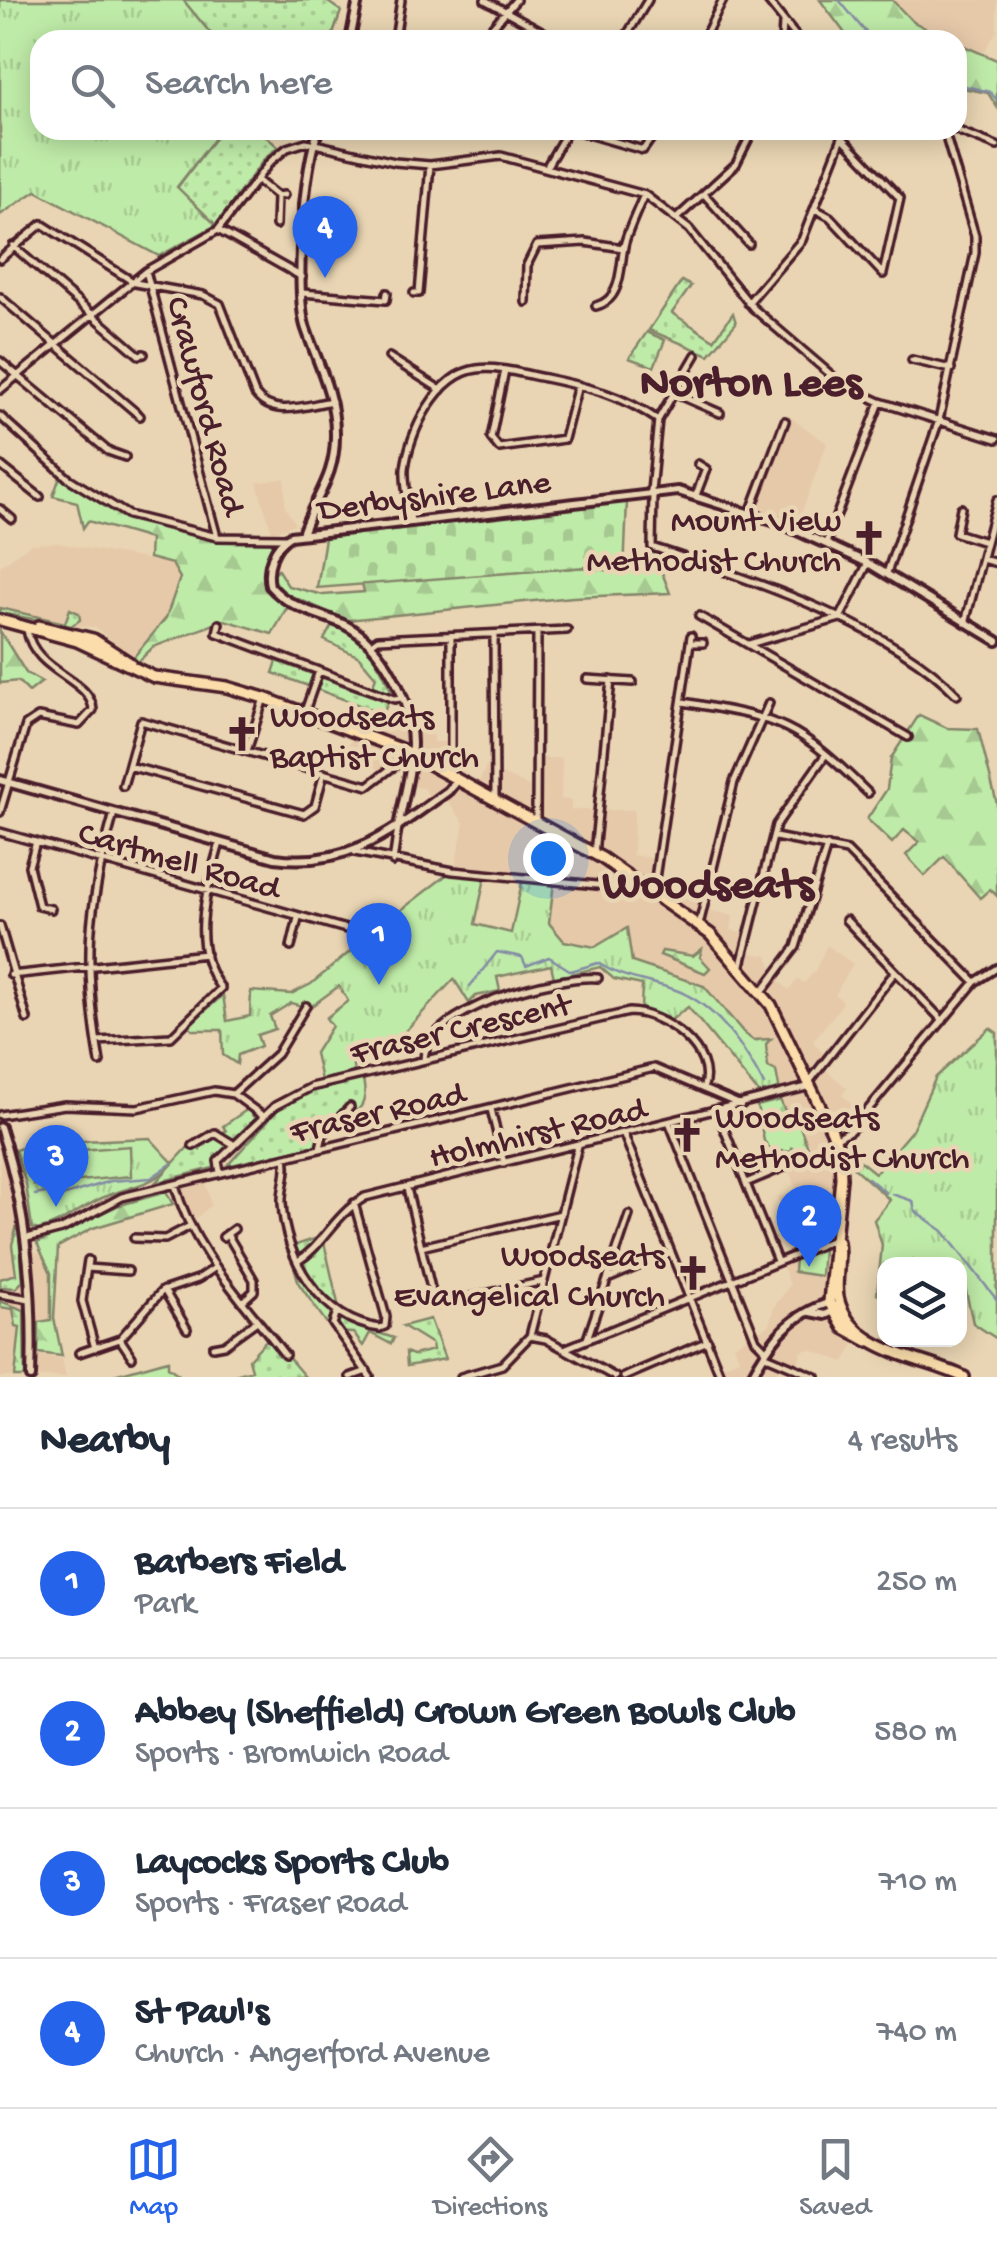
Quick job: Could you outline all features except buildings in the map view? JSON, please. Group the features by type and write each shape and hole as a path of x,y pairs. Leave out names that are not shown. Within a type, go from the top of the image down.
{"highway":[{"path":"0,620 93,639 142,673 264,698 411,754 594,854 699,926 741,965 762,992 835,1140 842,1162 834,1306 850,1333 964,1377"}],"street":[{"path":"352,30 358,0"},
{"path":"397,30 401,0"},
{"path":"485,0 539,30"},
{"path":"491,30 516,0"},
{"path":"630,30 648,0"},
{"path":"708,30 724,0"},
{"path":"767,0 792,30"},
{"path":"783,30 784,20"},
{"path":"967,134 997,146"},
{"path":"302,534 334,466 332,401 305,328 302,294 305,174 314,140"},
{"path":"547,166 564,140"},
{"path":"607,140 643,150 650,140"},
{"path":"677,218 743,156 749,140"},
{"path":"748,303 802,240 842,140"},
{"path":"815,209 830,217 883,274 900,198 849,140"},
{"path":"888,573 939,420 976,243 947,140"},
{"path":"0,390 133,280 218,230 287,148 313,143 395,162 430,165 487,156 547,166 644,194 677,218 748,303 842,385 880,402 997,438"},
{"path":"418,302 430,165"},
{"path":"257,180 280,195 276,225"},
{"path":"596,306 602,306 614,292 623,248 644,194"},
{"path":"704,194 750,244"},
{"path":"304,233 322,235 334,216"},
{"path":"0,259 42,224 133,280 203,296 220,304 255,394 264,405 280,410 332,401"},
{"path":"218,230 302,278"},
{"path":"526,302 527,264 537,244 584,242 623,248"},
{"path":"13,246 139,356 144,354"},
{"name":"Crawford Road","path":"146,271 217,537"},
{"path":"302,294 386,300 387,294"},
{"path":"0,298 140,416"},
{"path":"696,355 658,420 650,544 840,618 929,667 958,694"},
{"path":"389,358 441,390"},
{"path":"912,360 951,368"},
{"path":"0,361 108,451 125,457"},
{"path":"681,368 689,371"},
{"path":"504,370 491,438 500,448 564,439 578,385"},
{"path":"411,522 407,459 423,418 441,390 468,371 504,370 618,395 658,420"},
{"path":"674,393 720,413"},
{"path":"826,543 880,402"},
{"name":"Derbyshire Lane","path":"0,416 96,499 128,515 217,537 285,538 652,491 696,495 750,512 868,563 997,641"},
{"path":"750,512 785,421"},
{"path":"696,495 706,469 698,464"},
{"path":"0,466 40,497"},
{"path":"965,623 997,500"},
{"path":"961,508 956,533 986,542"},
{"path":"0,510 12,519"},
{"path":"285,538 268,567 270,586 296,606 344,625 371,644 401,698 411,734 411,754 393,862"},
{"path":"982,559 997,563"},
{"path":"749,644 840,618 868,563"},
{"path":"699,616 908,737"},
{"path":"219,624 214,634 394,699 401,698"},
{"path":"0,812 4,781 29,722 38,717 79,725 93,710 89,695 39,657 30,645 27,627"},
{"path":"371,644 384,639 567,630"},
{"path":"536,632 536,820"},
{"path":"494,634 495,797"},
{"path":"4,781 297,861 355,852 448,791 455,776 452,636"},
{"path":"653,892 691,639 703,644"},
{"path":"304,714 319,672"},
{"path":"587,678 633,682"},
{"path":"594,854 611,680"},
{"path":"247,751 264,698"},
{"path":"682,702 764,716 798,731 868,794"},
{"path":"699,926 734,782 769,703"},
{"path":"123,786 141,721 368,786 411,754"},
{"path":"395,747 411,734"},
{"path":"741,965 782,812 826,754"},
{"path":"129,766 304,814 315,806 324,774"},
{"path":"398,766 408,772"},
{"path":"100,1062 88,966 89,920 114,813"},
{"name":"Cartmell Road","path":"0,832 346,929"},
{"path":"774,838 827,846 856,858 976,982"},
{"path":"36,842 26,877 39,906 51,909"},
{"path":"97,1041 171,1037 221,988 206,954 206,892 220,843"},
{"path":"762,992 796,947 827,846"},
{"path":"355,852 393,862 617,887 630,876"},
{"path":"290,947 298,918"},
{"path":"846,920 943,1020"},
{"path":"0,926 11,976 27,1019"},
{"path":"11,976 206,954"},
{"path":"835,1140 851,1130 976,982 997,968"},
{"path":"810,1084 895,972"},
{"path":"424,1060 427,1045 482,1001 598,978"},
{"path":"234,1094 277,1054 305,1015 306,1006"},
{"name":"Fraser Crescent","path":"220,1172 218,1161 233,1144 284,1100 311,1087 635,1012 675,1027 704,1065 708,1078 703,1089"},
{"name":"Fraser Road","path":"27,1238 62,1228 111,1200 654,1068 741,1106"},
{"name":"Holmhirst Road","path":"298,1261 354,1204 406,1187 741,1106 810,1084"},
{"path":"0,1114 65,1105 143,1107 203,1091 234,1094 263,1116"},
{"path":"319,1149 323,1135 350,1107"},
{"path":"491,1109 504,1163"},
{"path":"717,1111 778,1261"},
{"path":"670,1124 756,1340 764,1352 816,1377"},
{"path":"0,1127 19,1190 27,1238 31,1377"},
{"path":"193,1146 217,1132 233,1144"},
{"path":"624,1135 722,1377"},
{"path":"461,1377 502,1365 530,1336 578,1146"},
{"path":"285,1158 283,1212 311,1288 337,1312 373,1327 385,1326 354,1204"},
{"path":"746,1184 800,1159"},
{"path":"175,1184 190,1226 216,1267 286,1355"},
{"path":"406,1187 435,1305 544,1281"},
{"path":"421,1247 561,1214"},
{"path":"587,1340 629,1216"},
{"path":"134,1238 165,1238 190,1226"},
{"path":"143,1229 145,1238"},
{"path":"234,1229 225,1236 254,1280 254,1291 242,1302"},
{"path":"564,1349 824,1240 838,1239"},
{"path":"608,1279 671,1252"},
{"path":"95,1348 82,1301 87,1264 128,1271"},
{"path":"79,1353 120,1338 164,1290 198,1280 216,1267"},
{"path":"164,1290 187,1330"},
{"path":"0,1294 30,1299"},
{"path":"752,1377 781,1329 810,1312 834,1306"},
{"path":"337,1312 334,1324 368,1374 339,1374"},
{"path":"212,1347 224,1345 257,1321"},
{"path":"530,1336 564,1349 604,1375 616,1377"},
{"path":"120,1338 132,1356"},
{"path":"624,1377 708,1341"}],"shaded area":[{"path":"892,0 997,0 997,31 984,52 967,46 967,30 929,30 912,21"},
{"path":"791,418 827,443 797,525 756,509"},
{"path":"285,478 285,507 295,524 272,533 257,483"},
{"path":"58,543 172,564 180,578 166,618 133,658 95,627 71,626 0,608 0,566 31,544"},
{"path":"381,720 416,732 432,730 433,742 450,742 453,753 471,760 461,779 477,786 486,767 537,790 538,758 562,758 561,799 571,800 571,810 634,810 633,855 662,860 660,883 710,888 705,909 733,916 731,930 753,937 751,953 768,956 775,978 789,990 798,979 804,983 815,971 827,945 853,964 835,995 843,1001 842,1005 813,1041 829,1060 823,1068 847,1088 842,1095 864,1114 835,1140 840,1154 835,1298 860,1334 844,1362 809,1349 802,1351 796,1370 781,1364 775,1377 721,1377 718,1368 739,1359 734,1345 769,1325 774,1307 790,1285 781,1262 799,1251 777,1197 797,1192 787,1166 804,1158 794,1112 787,1115 768,1067 766,1044 771,1040 753,1040 745,1034 704,986 632,962 609,943 595,947 564,941 549,923 535,879 539,846 534,872 489,873 455,867 464,823 445,798 434,793 429,797 425,789 406,785 408,772 403,766 389,773 345,756 354,733 372,739"},
{"path":"0,1127 29,1251 44,1254 51,1273 51,1321 31,1322 32,1352 62,1359 66,1377 0,1377"},
{"path":"205,1181 211,1205 192,1222 181,1190"}],"green space":[{"path":"0,0 183,0 208,30 30,30 30,140 213,140 177,187 216,225 159,256 36,191 0,215"},
{"path":"183,0 325,0 341,11 334,30 208,30"},
{"path":"820,0 892,0 912,21 929,30 842,30"},
{"path":"967,47 997,60 997,107 988,93 967,89"},
{"path":"213,140 270,140 278,147 264,159 216,225 177,188"},
{"path":"682,281 691,286 672,313 714,340 733,313 736,323 709,355 649,330"},
{"path":"647,332 665,340 654,367 629,358"},
{"path":"61,474 85,492 136,518 189,533 275,540 269,576 287,608 272,634 225,620 153,647 138,662 133,658 166,618 180,578 172,564 149,558 150,539 88,521 83,528 77,502 53,496"},
{"path":"627,501 624,573 586,567 317,588 325,538"},
{"path":"654,552 670,593 573,597 347,620 284,593 272,577 278,570 288,586 323,595 364,592 362,583 587,567 644,571 646,557"},
{"path":"0,608 65,623 70,609 79,613 80,620 71,626 0,613"},
{"path":"332,625 362,644 382,671 392,693 383,714 273,673 277,661 369,695 376,677 359,657 324,640"},
{"path":"0,631 26,673 42,682 29,692 18,681 0,683"},
{"path":"919,715 947,728 978,729 997,804 997,896 990,889 980,898 944,857 925,876 906,855 919,842 904,830 892,843 867,819 887,789 891,758"},
{"path":"449,873 485,878 475,924 511,933 522,882 554,882 549,923 564,941 595,947 627,928 632,962 704,986 745,1034 753,1040 771,1039 766,1044 768,1067 776,1071 780,1092 762,1097 688,1007 671,1020 641,1008 642,985 614,979 600,967 554,978 551,965 497,977 500,991 476,996 469,1003 454,979 395,1042 351,1052 354,1073 321,1080 315,1053 332,1026 326,1018 348,1001 339,986 309,1008 291,1003 270,1016 275,1029 257,1035 261,1046 238,1055 237,1064 223,1055 222,1030 193,1030 189,1025 223,995 227,1021 250,1016 251,991 291,994 311,984 351,951 350,928 357,944"},
{"path":"702,949 700,957 710,968 705,973 660,955 662,951 693,956"},
{"path":"990,1028 997,1033 997,1339 973,1323 967,1296 967,1257 881,1257 882,1245 874,1220 890,1200 854,1168 860,1161 875,1173 912,1130 936,1077"},
{"path":"363,1078 360,1108 357,1111 350,1105 318,1145 227,1166 280,1107 301,1095"},
{"path":"780,1100 787,1115 794,1111 812,1158 806,1161 801,1152 792,1148 791,1152 771,1150 764,1141 757,1106"},
{"path":"248,1109 255,1119 213,1168 155,1183 191,1144 200,1150 203,1142 226,1131 223,1126"},
{"path":"150,1138 173,1163 166,1171 102,1198 55,1224 32,1228 26,1184 15,1150 37,1143"},
{"path":"130,1146 131,1176 70,1182 69,1151"},
{"path":"63,1153 64,1183 34,1185 33,1154"},
{"path":"166,1192 173,1204 93,1228 58,1247 54,1318 62,1356 38,1353 39,1322 51,1320 51,1273 37,1243 117,1206"},
{"path":"18,1221 23,1281 16,1288 0,1287 0,1279 16,1274 12,1245"},
{"path":"283,1228 290,1247 317,1238 324,1242 339,1308 369,1330 394,1338 391,1344 370,1333 363,1346 353,1333 333,1332 299,1284"},
{"path":"823,1248 821,1276 794,1272 795,1258"},
{"path":"0,1301 24,1310 25,1377 15,1377 20,1327 16,1326 13,1309 0,1307"},
{"path":"430,1319 445,1359 407,1366 406,1352 413,1355 433,1350 432,1344 403,1326"},
{"path":"270,1336 305,1377 228,1377 252,1370 249,1359"},
{"path":"168,1360 168,1367 178,1374 174,1377 107,1377"}],"waterway":[{"path":"839,0 864,30"},
{"path":"967,86 990,92 997,100"},
{"path":"470,986 497,952 522,957 526,966 549,957 571,971 598,963 625,976 673,989 702,1005 738,1042 764,1085"},
{"path":"62,1196 111,1181 151,1178 171,1164"},
{"path":"868,1178 886,1193"},
{"path":"35,1195 51,1192"},
{"path":"892,1194 913,1201 915,1211 943,1231 997,1300"}],"place":[{"name":"St Paul's","path":"325,278"},
{"name":"Mount View Methodist Church","path":"869,538"},
{"name":"Woodseats Baptist Church","path":"242,734"},
{"name":"Barbers Field","path":"379,985"},
{"name":"Woodseats Methodist Church","path":"687,1135"},
{"name":"Laycocks Sports Club","path":"56,1207"},
{"name":"Abbey (Sheffield) Crown Green Bowls Club","path":"809,1267"},
{"name":"Woodseats Evangelical Church","path":"693,1273"}],"district":[{"name":"Norton Lees","path":"751,378"},
{"name":"Woodseats","path":"708,880"}]}
